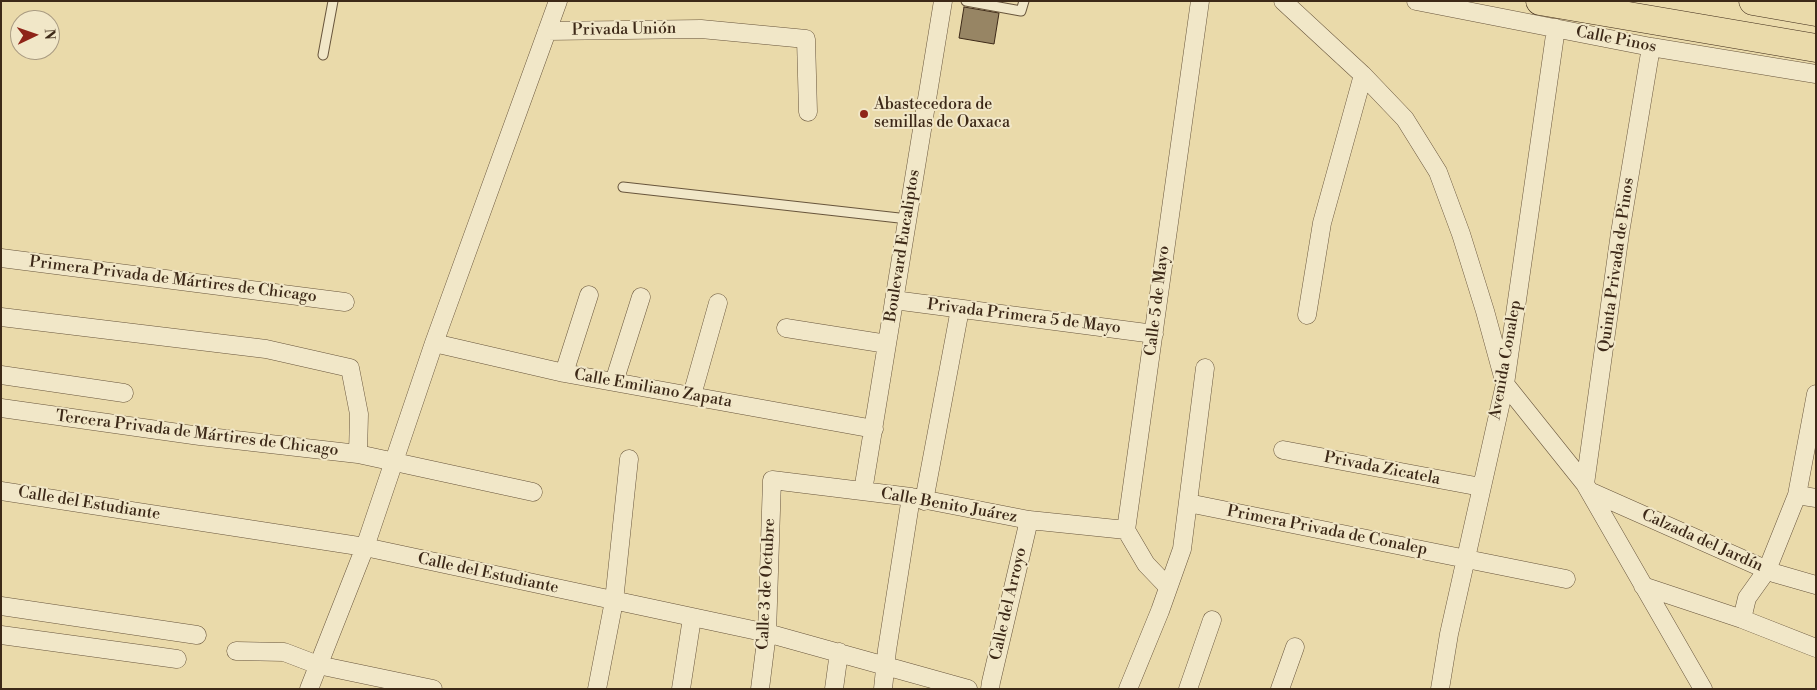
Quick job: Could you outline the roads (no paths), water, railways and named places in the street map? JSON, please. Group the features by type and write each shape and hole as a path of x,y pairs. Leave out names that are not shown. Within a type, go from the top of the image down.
{"highway":[{"path":"1540,1 1816,48"},
{"path":"1753,1 1816,12"}],"street":[{"path":"309,689 365,547 434,343 558,1"},
{"name":"Boulevard Eucaliptos","path":"863,492 943,1"},
{"name":"Calle 5 de Mayo","path":"1126,530 1200,1"},
{"path":"1283,1 1363,75 1405,118 1438,172 1461,234 1485,310 1505,384 1587,487 1702,689"},
{"name":"Calle Pinos","path":"1416,1 1470,6 1556,28 1651,47 1816,74"},
{"name":"Avenida Conalep","path":"1440,689 1449,634 1505,384 1556,28"},
{"name":"Privada Unión","path":"547,31 701,29 806,38 808,112"},
{"name":"Quinta Privada de Pinos","path":"1587,487 1620,233 1651,47"},
{"path":"1307,315 1322,223 1363,75"},
{"name":"Primera Privada de Mártires de Chicago","path":"1,258 345,302"},
{"path":"564,373 589,295"},
{"path":"614,382 641,297"},
{"name":"Privada Primera 5 de Mayo","path":"894,300 1154,334"},
{"path":"692,395 718,303"},
{"path":"883,689 917,499 960,309"},
{"path":"1,317 266,349 350,368 359,414 358,454"},
{"path":"786,328 888,344"},
{"name":"Calle Emiliano Zapata","path":"434,343 564,373 692,395 874,430"},
{"path":"1128,689 1182,549 1206,368"},
{"path":"1,375 124,393"},
{"path":"1742,619 1747,598 1767,570 1797,495 1816,394"},
{"name":"Tercera Privada de Mártires de Chicago","path":"1,408 200,436 358,454 533,492"},
{"name":"Privada Zicatela","path":"1283,450 1482,487"},
{"path":"597,689 614,601 629,460"},
{"name":"Calle Benito Juárez","path":"772,480 917,499 1029,520 1126,530"},
{"name":"Calle 3 de Octubre","path":"760,689 767,633 772,480"},
{"name":"Calzada del Jardín","path":"1587,487 1767,570 1816,585"},
{"name":"Calle del Estudiante","path":"1,491 365,547 767,633 968,689"},
{"path":"1797,495 1816,498"},
{"name":"Primera Privada de Conalep","path":"1188,503 1566,579"},
{"name":"Calle del Arroyo","path":"990,689 1029,520"},
{"path":"1126,530 1146,564 1168,587"},
{"path":"1643,586 1742,619 1816,648"},
{"path":"1,606 197,635"},
{"path":"681,689 692,618"},
{"path":"1188,689 1212,620"},
{"path":"1,635 177,659"},
{"path":"1280,689 1295,647"},
{"path":"236,651 284,652 318,665 433,689"},
{"path":"834,689 839,652"}],"lane":[{"path":"323,55 333,1"},
{"path":"966,1 1021,11 1024,1"},
{"path":"623,187 908,219"}],"place":[{"name":"Abastecedora de semillas de Oaxaca","path":"864,114"}]}
